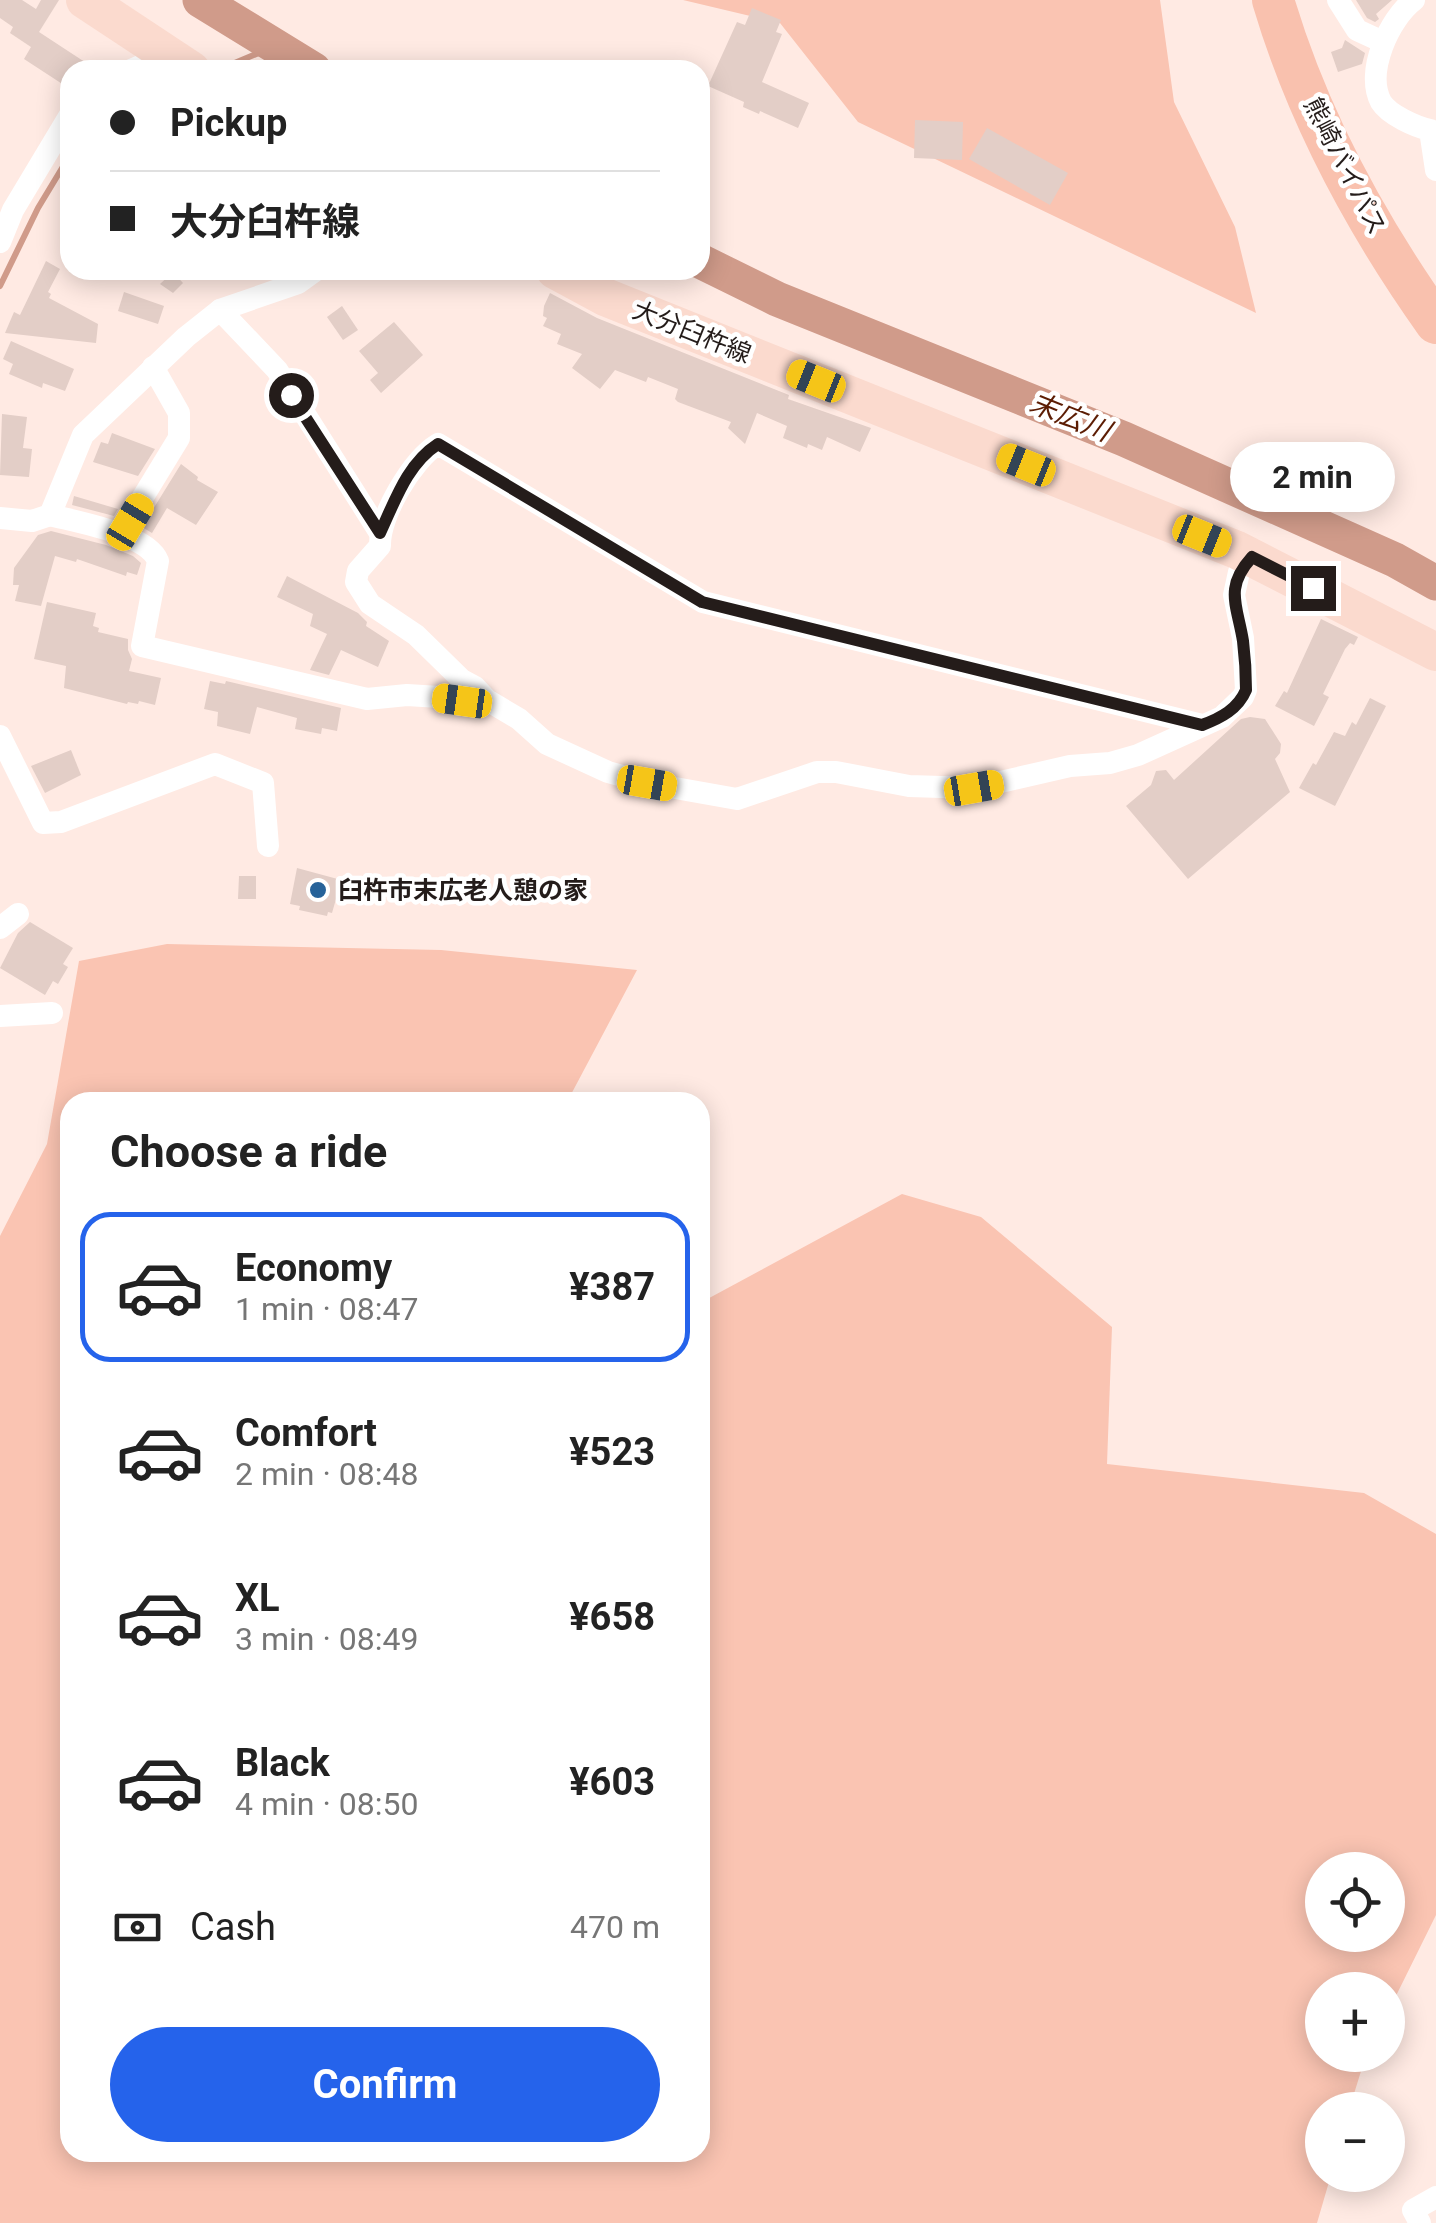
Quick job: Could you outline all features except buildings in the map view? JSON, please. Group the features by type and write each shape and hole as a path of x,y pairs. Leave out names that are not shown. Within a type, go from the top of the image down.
{"highway":[{"name":"熊崎バイパス","path":"1273,0 1326,137 1404,278 1436,323"}],"main road":[{"path":"85,0 175,60"},
{"name":"大分臼杵線","path":"574,280 606,297 1252,557 1435,650"}],"street":[{"path":"1338,0 1357,30 1383,42"},
{"path":"1414,0 1383,42 1378,68 1382,103 1393,113 1430,130 1436,170"},
{"path":"0,242 13,210 60,132"},
{"path":"50,515 82,435 153,368 220,310 302,280"},
{"path":"220,310 276,370 380,533"},
{"path":"121,533 180,438 180,413 153,368"},
{"path":"1202,725 702,602 438,444 426,451 409,472 380,533 380,546 358,572 356,582 370,604 416,635 486,700 519,719 547,744 608,772 737,799 817,772 909,786 974,788 1070,766 1124,759 1222,717 1246,690 1234,595 1239,572 1252,557"},
{"path":"0,518 32,521 50,515 121,533 155,553 158,562 142,646 367,698 407,695 486,700"},
{"path":"0,736 43,823 61,822 215,764 264,783 268,846"},
{"path":"0,1016 52,1014"},
{"path":"1420,2223 1413,2210 1436,2196"}],"shaded area":[{"path":"683,0 1160,0 1174,102 1235,227 1256,313 858,122 780,23"},
{"path":"167,944 441,950 637,970 572,1092 60,1092 60,2162 710,2162 710,1298 902,1194 981,1217 1112,1327 1107,1464 1364,1493 1436,1534 1436,1915 1405,1978 1405,1972 1305,1972 1305,2072 1361,2072 1355,2092 1305,2092 1305,2192 1326,2192 1317,2223 0,2223 0,1236 47,1144 79,961"}],"waterway":[{"name":"末広川","path":"200,0 298,60"},
{"path":"242,60 273,47"},
{"path":"0,286 60,172"},
{"name":"末広川","path":"710,266 777,299 1124,439 1395,560 1436,583"}],"place":[{"name":"臼杵市末広老人憩の家","path":"318,890"}],"route":[{"path":"291,395 380,533 409,472 426,451 438,444 702,602 1202,725 1222,717 1246,690 1234,595 1239,572 1252,557 1313,588"}]}
